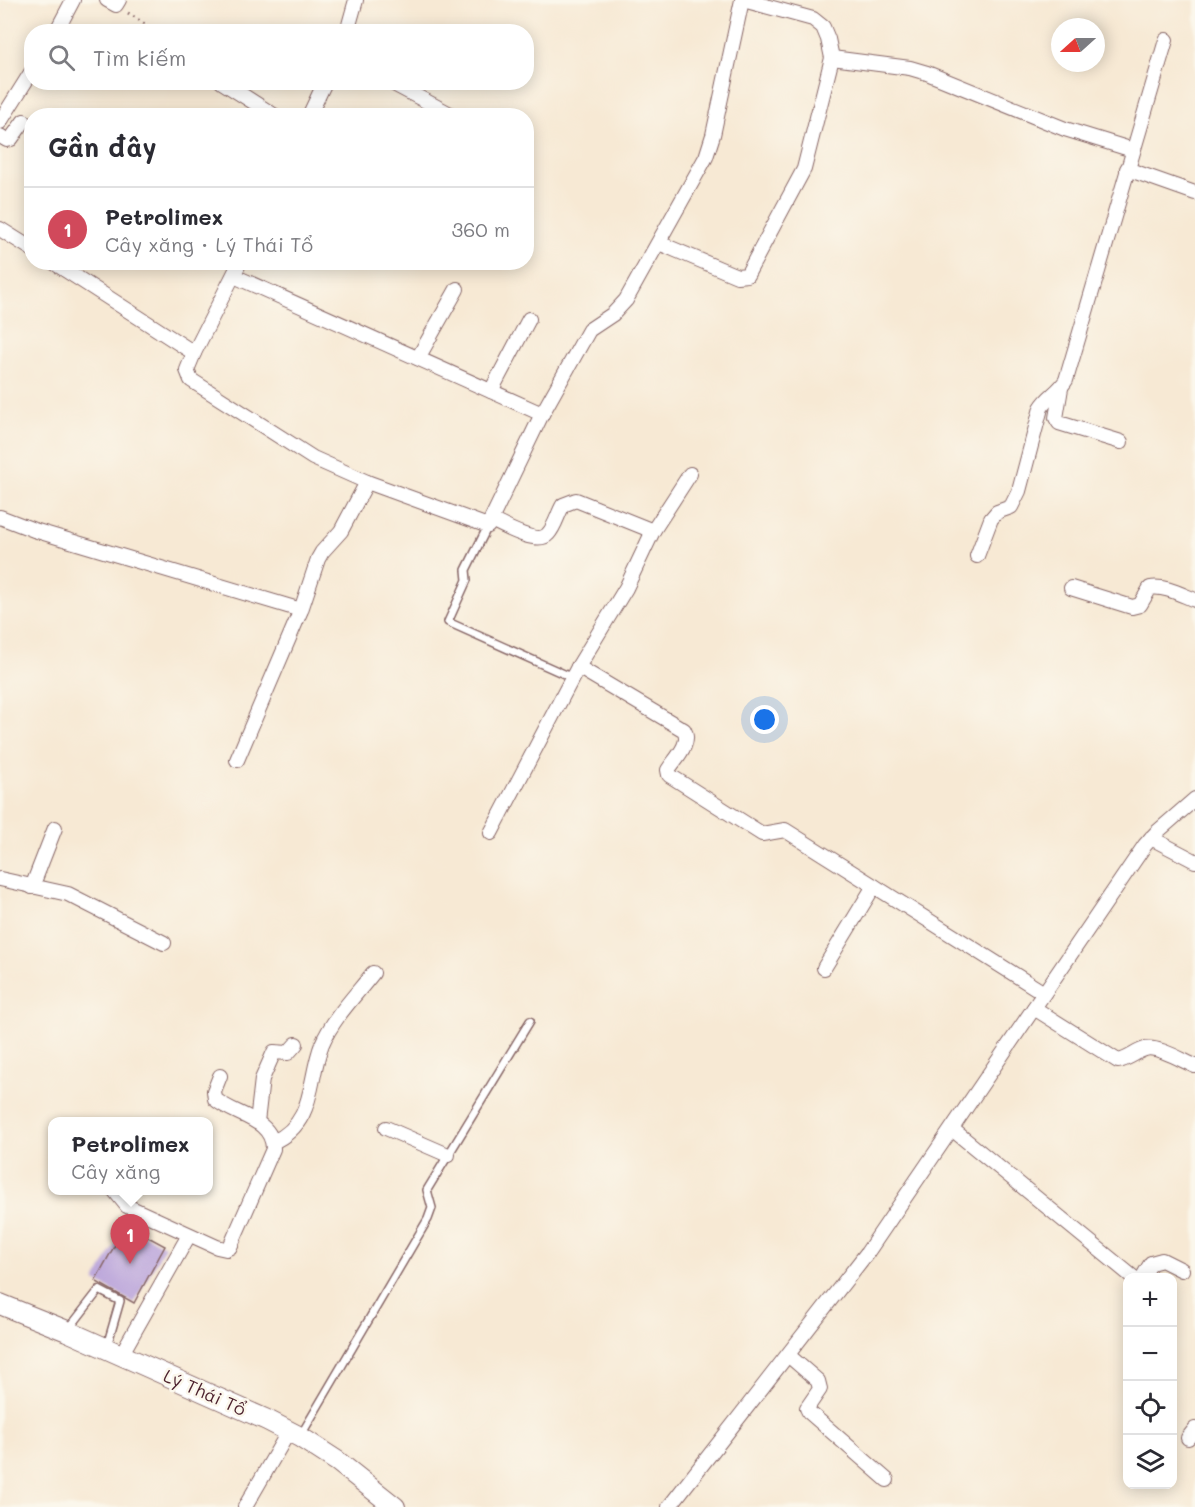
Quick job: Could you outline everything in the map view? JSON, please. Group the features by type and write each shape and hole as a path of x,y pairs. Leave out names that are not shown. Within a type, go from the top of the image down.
{"main road":[{"name":"Lý Thái Tổ","path":"0,1304 114,1352 294,1434 337,1461 395,1507"}],"street":[{"path":"60,24 73,0"},
{"path":"348,24 356,0"},
{"path":"489,523 542,414 590,330 613,314 626,300 706,157 713,135 742,0 813,19 823,27 832,58 804,169 747,276 737,276 659,243"},
{"path":"1121,442 1059,423 1056,418 1061,388 1066,380 1166,40"},
{"path":"832,58 910,68 927,73 1065,129 1133,150"},
{"path":"0,122 24,84"},
{"path":"234,90 263,108"},
{"path":"313,108 322,90"},
{"path":"405,90 439,108"},
{"path":"0,136 7,140 11,139 24,121"},
{"path":"1127,169 1195,193"},
{"path":"0,229 24,244"},
{"path":"65,270 194,353"},
{"path":"237,270 186,370 191,380 313,458 367,482 532,538 548,536 563,505 576,500 653,531"},
{"path":"234,276 542,414"},
{"path":"418,358 457,289"},
{"path":"491,391 529,319"},
{"path":"977,556 992,519 997,512 1011,507 1019,491 1041,408 1048,397 1061,388"},
{"path":"491,833 576,672 626,588 653,531 690,474"},
{"path":"237,760 300,610 318,560 322,552 341,531 367,482"},
{"path":"0,517 45,533 300,610"},
{"path":"1071,588 1132,607 1140,606 1150,588 1153,587 1160,587 1195,600"},
{"path":"576,672 684,730 687,735 686,742 668,770 669,775 762,834 785,830 1044,993"},
{"path":"669,1507 867,1253 1151,838 1195,799"},
{"path":"32,887 55,828"},
{"path":"1151,838 1195,861"},
{"path":"1,881 68,894 164,943"},
{"path":"824,968 874,886"},
{"path":"273,1142 284,1137 306,1110 323,1042 338,1018 373,973"},
{"path":"1034,1008 1118,1060 1124,1060 1144,1049 1154,1048 1195,1066"},
{"path":"257,1122 262,1079 274,1052 288,1053 296,1044"},
{"path":"117,1195 127,1206 189,1235 217,1247 226,1249 230,1247 273,1149 273,1142 269,1131 257,1122 215,1099 214,1091 219,1076"},
{"path":"386,1128 448,1155"},
{"path":"952,1129 1128,1273"},
{"path":"114,1352 189,1235"},
{"path":"1145,1273 1151,1263 1162,1260 1182,1270"},
{"path":"788,1355 818,1381 820,1389 807,1408 809,1413 887,1480"},
{"path":"245,1507 294,1434"}],"lane":[{"path":"489,523 466,570 467,580 448,622 576,672"},
{"path":"294,1434 428,1219 432,1208 427,1190 530,1021"},
{"path":"67,1332 99,1290 120,1301 114,1352"}],"path":[{"path":"114,2 146,24"}],"building":[{"path":"126,1225 165,1246 134,1303 95,1281"}],"place":[{"name":"Petrolimex","path":"130,1264"}]}
